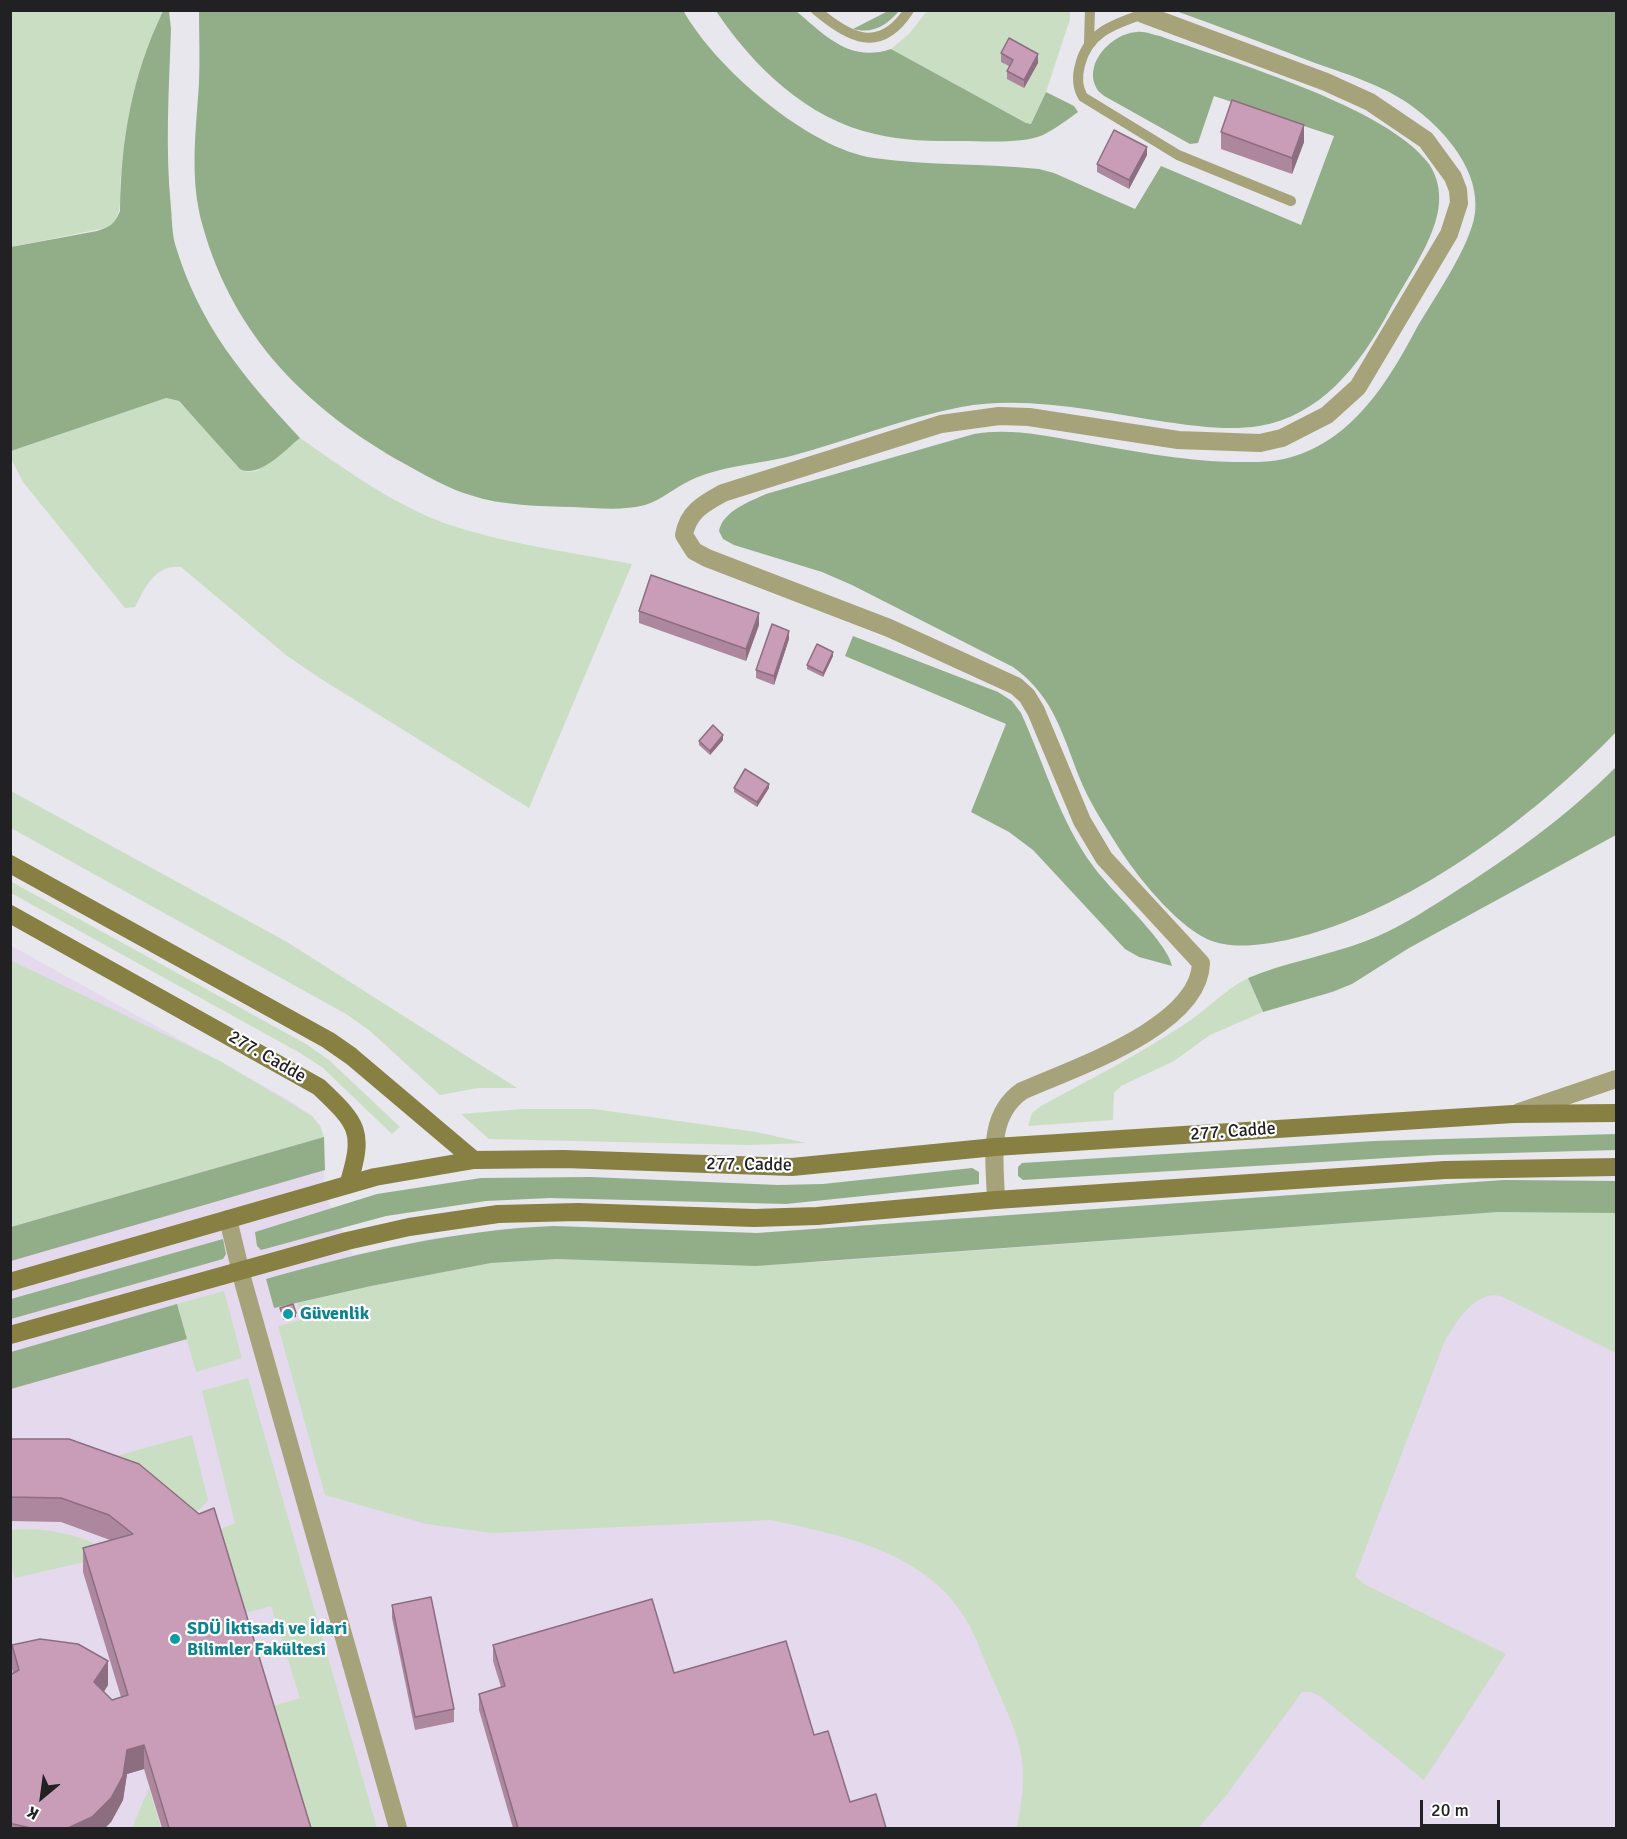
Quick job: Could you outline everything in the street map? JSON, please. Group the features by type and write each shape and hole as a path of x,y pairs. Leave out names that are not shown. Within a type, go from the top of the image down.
{"street":[{"path":"996,1200 995,1147 999,1119 1011,1099 1022,1091 1131,1043 1149,1031 1182,1004 1195,990 1201,978 1201,963 1104,858 1082,821 1036,711 1027,696 1016,686 889,628 707,558 694,551 684,536 692,514 700,506 723,493 941,424 999,416 1029,417 1178,440 1260,442 1282,438 1318,420 1342,404 1358,387 1373,366 1449,234 1459,203 1458,190 1453,177 1426,140 1371,102 1326,82 1140,12"},
{"path":"10,864 328,1040 367,1069 474,1160"},
{"name":"277. Cadde","path":"10,914 319,1087 343,1110 356,1129 358,1147 348,1185 439,1165 474,1160 564,1159 792,1167 995,1147 1513,1114 1617,1113"},
{"path":"1513,1114 1617,1079"},
{"path":"10,1335 347,1241 409,1227 498,1214 578,1212 786,1218 996,1200 1445,1170 1617,1167"},
{"path":"10,1282 348,1185"},
{"path":"228,1220 240,1270 398,1828"}],"lane":[{"path":"816,10 849,34 870,39 883,36 895,27 909,10"},
{"path":"1090,10 1089,44 1078,71 1078,88 1083,97 1178,154 1291,201"},
{"path":"1089,44 1112,25 1140,12"}],"shaded area":[{"path":"10,945 287,1099 312,1116 320,1126 324,1137 324,1192 353,1255 429,1239 521,1227 554,1226 757,1233 1504,1180 1616,1181 1616,1828 11,1828"}],"green space":[{"path":"683,10 697,32 740,80 793,122 821,139 848,151 895,161 1039,169 1054,173 1135,209 1161,166 1301,225 1334,136 1214,96 1198,143 1190,144 1106,97 1098,90 1093,78 1094,68 1097,59 1110,43 1137,32 1160,36 1305,88 1379,123 1408,143 1429,164 1438,188 1437,217 1426,246 1364,352 1335,386 1319,400 1301,412 1281,420 1259,426 1224,428 1178,424 1064,406 1012,403 961,407 918,417 791,456 715,471 685,483 651,503 637,507 609,509 521,505 483,499 462,492 429,477 370,443 337,420 279,366 255,336 234,303 217,267 203,227 195,173 199,11"},
{"path":"11,11 163,11 156,26 128,138 121,175 118,215 110,227 11,247"},
{"path":"163,11 169,11 171,29 168,163 175,244 197,300 225,349 260,394 300,438 272,462 255,470 240,469 179,401 166,398 11,451 11,247 97,231 109,226 116,219 120,211 123,159 130,108 143,60"},
{"path":"716,11 796,11 839,45 863,52 891,49 1026,123 1031,124 1046,92 1074,106 1078,112 1043,135 1025,140 929,141 875,134 850,127 827,116 784,88 747,51"},
{"path":"888,11 899,11 879,28 853,29"},
{"path":"927,11 1070,11 1070,19 1046,92 1031,124 891,49 909,34"},
{"path":"1176,11 1616,11 1616,732 1583,765 1507,829 1422,885 1377,908 1332,927 1287,940 1257,945 1226,945 1207,939 1182,922 1145,884 1125,857 1083,786 1064,736 1049,706 1028,679 1013,667 852,585 822,572 734,545 723,539 719,531 721,524 731,513 766,494 974,434 1025,433 1174,457 1213,461 1265,462 1284,459 1307,451 1328,440 1363,410 1378,392 1404,352 1466,241 1475,213 1475,198 1467,168 1450,142 1428,119 1394,95 1355,77"},
{"path":"165,398 178,401 246,472 257,471 300,438 389,497 447,524 515,542 632,564 529,808 286,655 181,567 172,567 158,573 147,585 135,607 125,608 23,482 11,459 10,451"},
{"path":"853,636 998,692 1012,701 1021,713 1062,811 1081,849 1101,876 1150,930 1168,956 1172,966 1139,957 1125,949 1033,850 1009,832 971,812 1006,724 845,656"},
{"path":"1616,767 1616,835 1409,948 1352,984 1263,1012 1248,978 1366,941 1409,920 1472,881 1537,836"},
{"path":"11,791 287,942 517,1088 478,1088 440,1095 369,1030 346,1014 11,828"},
{"path":"10,881 306,1044 329,1060 400,1127 392,1134 323,1068 300,1053 11,893"},
{"path":"10,960 220,1061 312,1116 320,1126 324,1137 11,1227"},
{"path":"1248,978 1263,1012 1210,1035 1174,1061 1121,1086 1114,1093 1113,1120 1028,1126 1032,1113 1041,1106 1167,1035"},
{"path":"523,1109 594,1109 756,1132 806,1143 748,1145 489,1139 461,1114"},
{"path":"1616,1134 1616,1150 1437,1155 1023,1180 1018,1176 1018,1167 1022,1163 1374,1141"},
{"path":"324,1137 325,1170 11,1261 11,1227"},
{"path":"972,1168 979,1172 979,1184 786,1204 550,1198 486,1201 386,1216 261,1250 257,1246 255,1232 377,1194 481,1178 591,1177 778,1185 823,1184"},
{"path":"1504,1180 1616,1181 1616,1213 1498,1212 756,1266 557,1259 491,1263 371,1286 274,1308 266,1279 373,1251 444,1237 517,1228 554,1226 757,1233"},
{"path":"1498,1212 1616,1213 1616,1353 1503,1297 1493,1295 1476,1302 1461,1317 1444,1343 1355,1576 1364,1584 1506,1654 1424,1780 1321,1697 1311,1692 1302,1692 1225,1797 1198,1828 1017,1828 1023,1786 1021,1754 1012,1723 971,1629 950,1597 929,1578 880,1550 826,1532 770,1520 492,1533 426,1524 325,1495 278,1326 301,1320 298,1303 371,1286 491,1263 557,1259 704,1264 822,1262"},
{"path":"223,1239 226,1254 223,1259 11,1319 11,1299"},
{"path":"224,1291 242,1358 196,1372 177,1304"},
{"path":"177,1304 187,1339 11,1389 11,1352"},
{"path":"248,1378 377,1828 304,1828 267,1708 300,1698 271,1606 239,1615 214,1532 235,1523 202,1391"},
{"path":"192,1435 208,1500 200,1509 181,1516 91,1463"},
{"path":"10,1530 51,1531 77,1537 114,1555 15,1578 11,1565"},
{"path":"149,1788 161,1828 132,1828"}],"building":[{"path":"1009,38 1038,54 1024,80 1007,71 1013,60 1001,53"},
{"path":"1232,100 1304,125 1292,158 1221,132"},
{"path":"1114,130 1147,147 1129,180 1097,164"},
{"path":"651,575 759,613 746,649 639,611"},
{"path":"772,624 789,631 774,676 756,670"},
{"path":"817,644 833,652 823,673 807,665"},
{"path":"713,725 723,735 710,751 699,741"},
{"path":"745,769 769,784 757,802 734,788"},
{"path":"293,1304 296,1313 283,1316 280,1308"},
{"name":"SDÜ İktisadi ve İdari Bilimler Fakültesi","path":"10,1439 69,1439 139,1464 199,1514 214,1508 311,1828 169,1828 144,1745 127,1750 123,1776 111,1798 92,1817 68,1828 31,1828 10,1823 10,1675 19,1670 12,1645 40,1639 78,1644 108,1661 94,1682 112,1700 128,1695 83,1548 133,1534 109,1515 61,1498 10,1497"},
{"path":"431,1597 454,1709 415,1717 392,1605"},
{"path":"652,1599 674,1673 786,1641 814,1735 828,1731 850,1802 876,1794 886,1828 518,1828 479,1694 505,1686 493,1645"}],"place":[{"name":"Güvenlik","path":"288,1314"},
{"name":"SDÜ İktisadi ve İdari Bilimler Fakültesi","path":"175,1639"}]}
